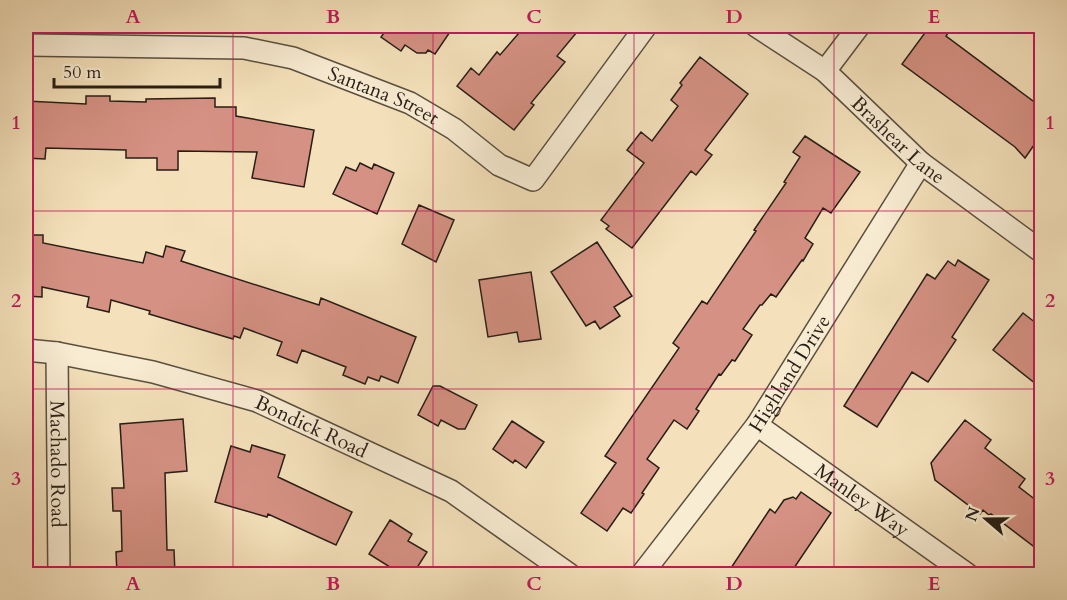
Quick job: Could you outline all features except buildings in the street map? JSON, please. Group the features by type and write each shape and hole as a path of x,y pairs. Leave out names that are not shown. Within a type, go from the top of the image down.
{"street":[{"name":"Santana Street","path":"26,45 244,48 293,58 410,103 454,129 499,165 533,180 646,26"},
{"name":"Brashear Lane","path":"756,26 825,71 921,163 1041,252"},
{"path":"825,71 859,26"},
{"name":"Highland Drive","path":"642,574 757,425 921,163"},
{"name":"Bondick Road","path":"26,350 57,352 153,372 257,401 451,491 570,574"},
{"name":"Machado Road","path":"57,352 59,574"},
{"name":"Manley Way","path":"757,425 967,574"}]}
